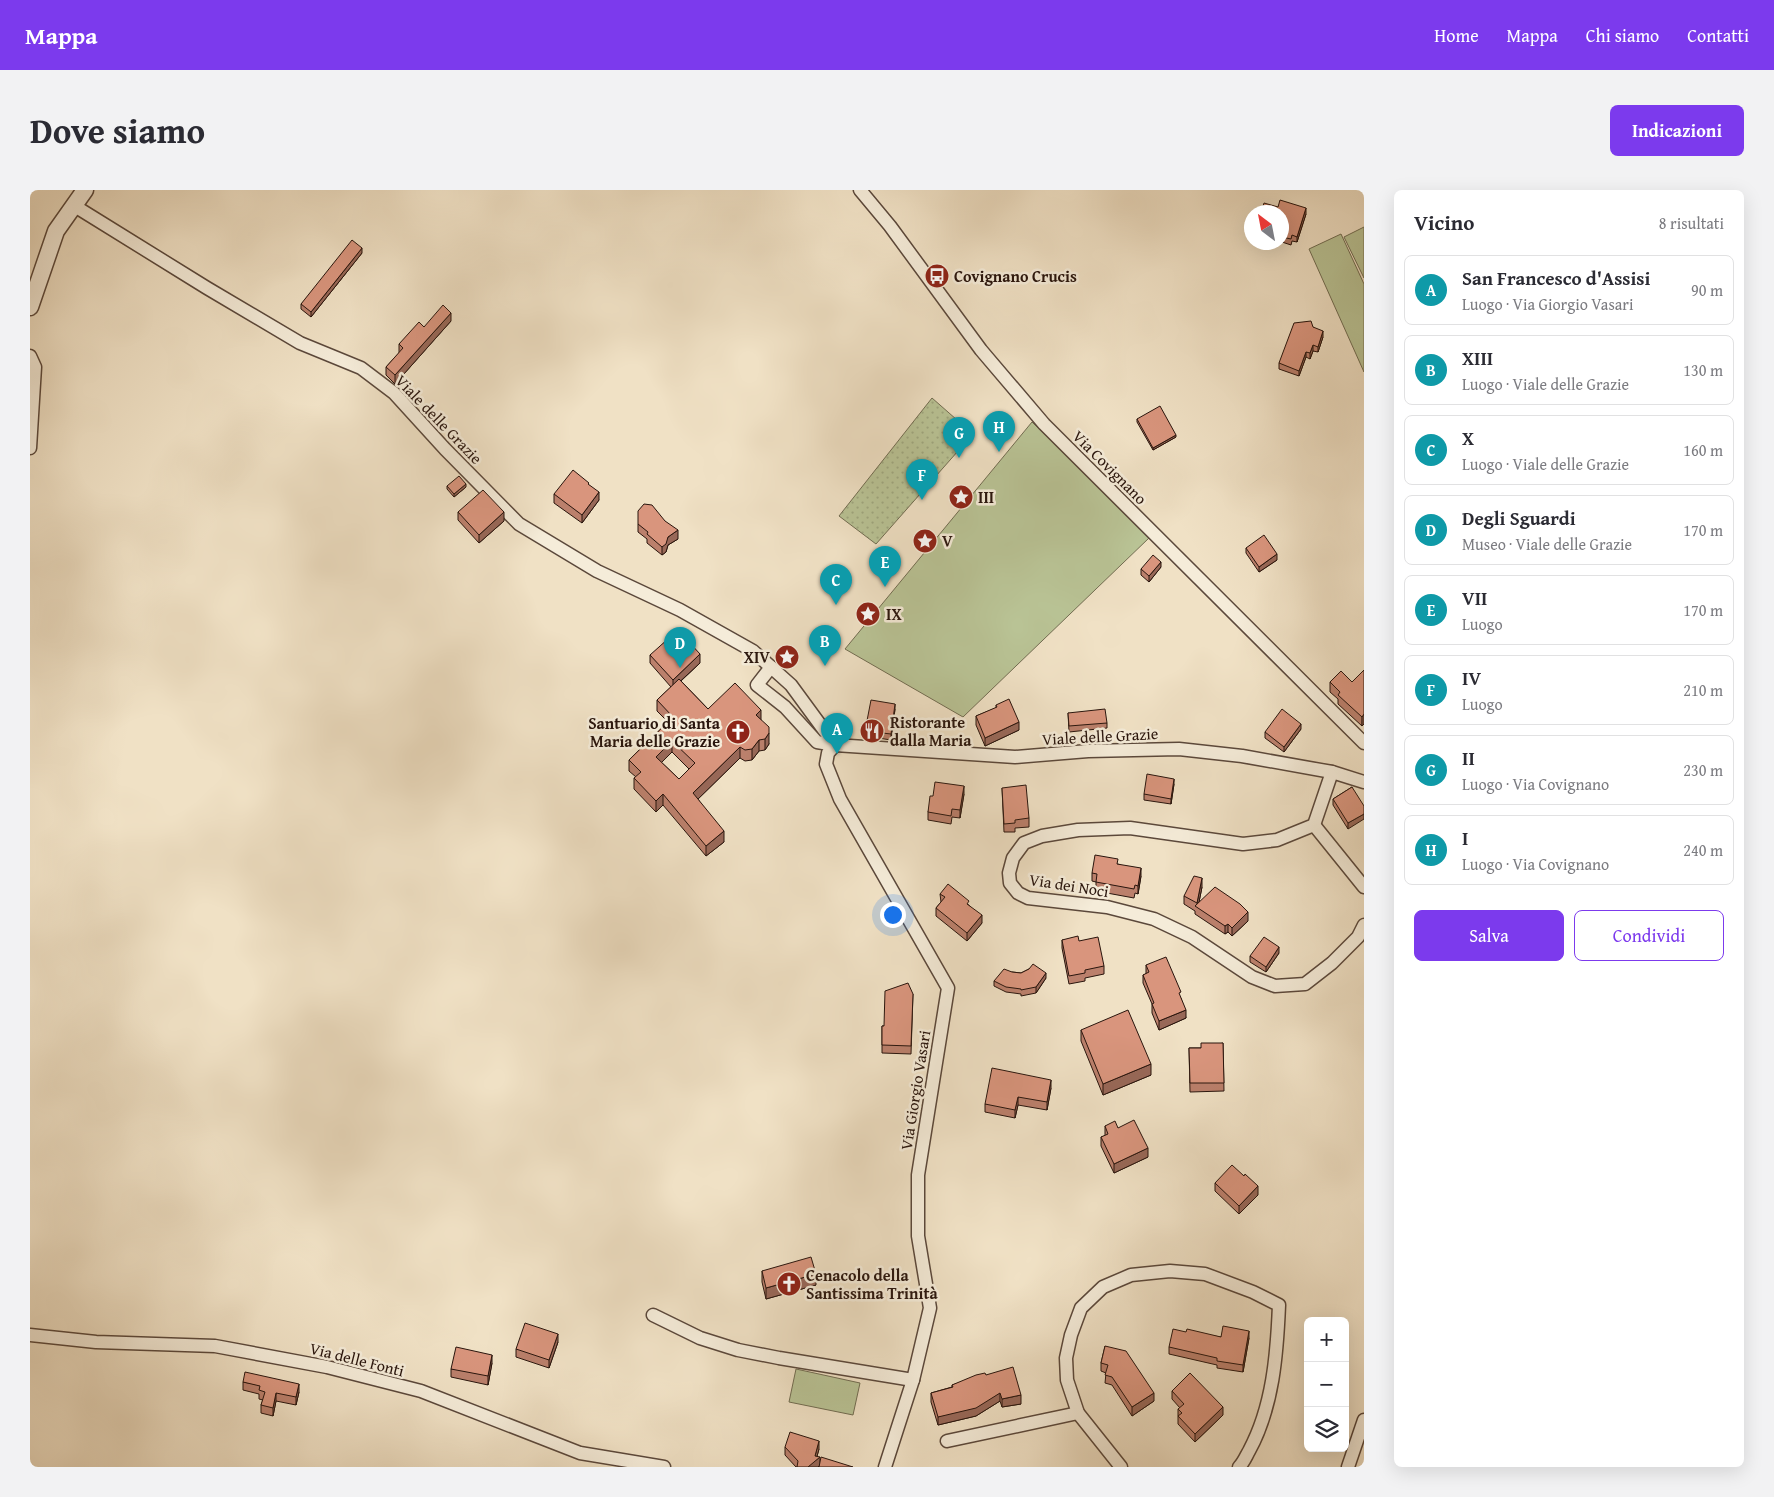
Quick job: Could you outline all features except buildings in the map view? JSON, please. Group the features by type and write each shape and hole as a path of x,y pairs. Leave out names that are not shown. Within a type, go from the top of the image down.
{"street":[{"path":"30,307 56,231 85,190"},
{"name":"Via Covignano","path":"860,190 890,226 982,350 1044,424 1364,743"},
{"name":"Viale delle Grazie","path":"73,205 214,292 293,338 361,368 394,393 445,449 520,524 597,571 680,610 753,651 791,685 835,745"},
{"path":"30,356 35,367 30,448"},
{"name":"Viale delle Grazie","path":"771,667 757,685 785,707 817,742 835,745 1015,757 1088,751 1179,749 1242,756 1332,772 1364,782"},
{"name":"Via Giorgio Vasari","path":"835,745 828,753 826,764 840,799 948,988 918,1175 918,1236 930,1308 914,1380 885,1467"},
{"path":"1332,772 1314,824 1364,887"},
{"name":"Via dei Noci","path":"1314,824 1277,840 1243,844 1130,828 1078,830 1042,836 1024,843 1013,858 1009,873 1010,882 1018,893 1028,898 1107,907 1154,919 1192,937 1252,977 1274,986 1305,984 1332,963 1358,937 1364,925"},
{"path":"1121,1467 1078,1413 1066,1380 1066,1358 1071,1335 1081,1308 1103,1287 1131,1275 1170,1270 1205,1274 1253,1292 1279,1305 1278,1341 1273,1377 1258,1434 1239,1467"},
{"path":"653,1315 700,1338 738,1350 914,1380"},
{"name":"Via delle Fonti","path":"30,1335 96,1342 215,1346 327,1366 421,1391 580,1453 664,1467"},
{"path":"947,1441 1078,1413"},
{"path":"1348,1467 1364,1420"}],"green space":[{"path":"1364,227 1364,278 1344,237"},
{"path":"1341,234 1364,284 1364,372 1309,249"},
{"path":"932,398 973,434 876,544 839,516"},
{"path":"1032,422 1149,538 963,717 845,649"},
{"path":"796,1369 860,1383 853,1415 789,1402"}],"place":[{"name":"Covignano Crucis","path":"937,276"},
{"name":"I","path":"999,452"},
{"name":"II","path":"959,458"},
{"name":"III","path":"961,497"},
{"name":"IV","path":"922,500"},
{"name":"V","path":"925,541"},
{"name":"VII","path":"885,587"},
{"name":"X","path":"836,605"},
{"name":"IX","path":"868,614"},
{"name":"XIV","path":"787,657"},
{"name":"XIII","path":"825,666"},
{"name":"Degli Sguardi","path":"680,668"},
{"name":"Ristorante dalla Maria","path":"872,731"},
{"name":"Santuario di Santa Maria delle Grazie","path":"738,732"},
{"name":"San Francesco d'Assisi","path":"837,754"},
{"name":"Cenacolo della Santissima Trinità","path":"789,1284"}]}
